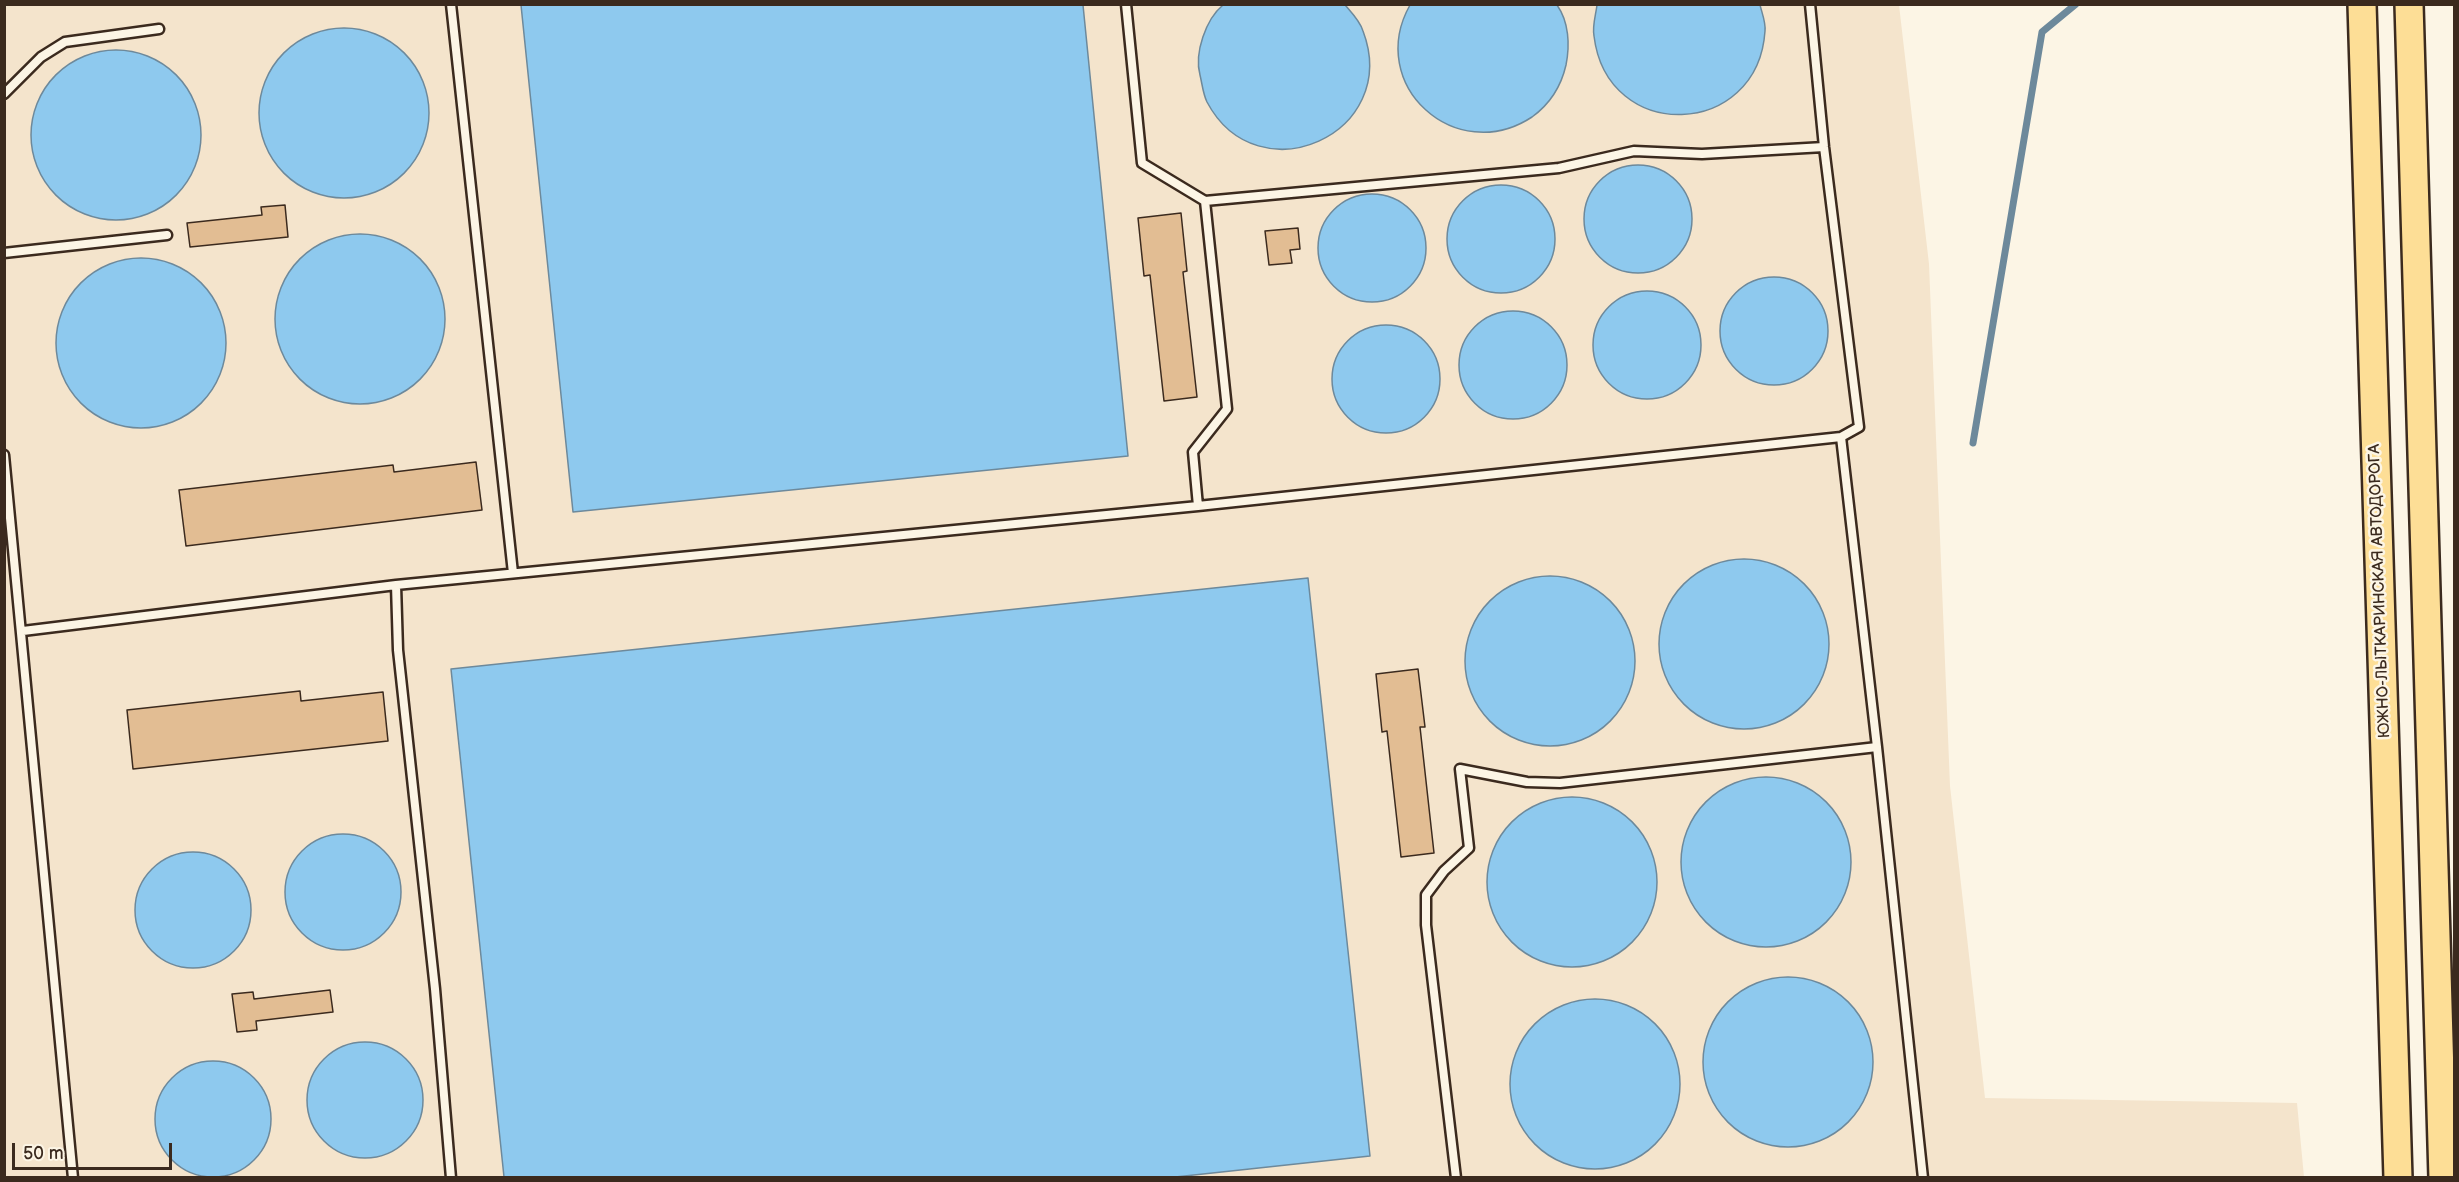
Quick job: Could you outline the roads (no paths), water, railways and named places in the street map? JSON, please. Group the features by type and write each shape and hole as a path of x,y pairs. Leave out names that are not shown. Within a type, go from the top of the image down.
{"main road":[{"name":"ЮЖНО-ЛЫТКАРИНСКАЯ АВТОДОРОГА","path":"2362,4 2398,1178"},
{"path":"2409,4 2443,1178"}],"lane":[{"path":"451,4 513,573"},
{"path":"1126,4 1142,164 1205,201 1559,168 1634,151 1702,154 1824,147"},
{"path":"23,631 396,585 1198,506 1841,437 1859,427 1824,147 1810,4"},
{"path":"4,94 41,57 65,42 159,29"},
{"path":"1198,506 1193,452 1227,410 1205,201"},
{"path":"4,253 167,235"},
{"path":"1841,437 1923,1178"},
{"path":"4,455 23,631 73,1178"},
{"path":"396,585 398,650 435,989 451,1178"},
{"path":"1456,1178 1426,925 1426,895 1444,871 1469,848 1460,769 1527,782 1560,783 1877,747"}],"water":[{"path":"521,5 1083,5 1128,456 573,512"},
{"path":"1223,5 1345,5 1362,27 1370,68 1362,99 1344,124 1319,141 1289,149 1258,146 1230,131 1207,102 1199,66 1203,37 1211,19"},
{"path":"1410,5 1557,5 1568,34 1566,65 1558,88 1532,117 1503,130 1475,132 1448,125 1426,110 1409,89 1399,63 1399,35"},
{"path":"1597,5 1760,5 1765,31 1756,67 1737,93 1711,109 1682,115 1652,110 1625,96 1605,71 1594,36"},
{"path":"344,28 377,34 404,53 423,80 429,113 423,146 404,173 377,192 344,198 311,192 284,173 265,146 259,113 265,80 284,53 311,34"},
{"path":"116,50 149,56 176,75 195,102 201,135 195,168 176,195 149,214 116,220 83,214 56,195 37,168 31,135 37,102 56,75 83,56"},
{"path":"1638,165 1659,169 1676,181 1688,198 1692,219 1688,240 1676,257 1659,269 1638,273 1617,269 1600,257 1588,240 1584,219 1588,198 1600,181 1617,169"},
{"path":"1501,185 1522,189 1539,201 1551,218 1555,239 1551,260 1539,277 1522,289 1501,293 1480,289 1463,277 1451,260 1447,239 1451,218 1463,201 1480,189"},
{"path":"1372,194 1393,198 1410,210 1422,227 1426,248 1422,269 1410,286 1393,298 1372,302 1351,298 1334,286 1322,269 1318,248 1322,227 1334,210 1351,198"},
{"path":"360,234 393,240 420,259 439,286 445,319 439,352 420,379 393,398 360,404 327,398 300,379 281,352 275,319 281,286 300,259 327,240"},
{"path":"141,258 174,264 201,283 220,310 226,343 220,376 201,403 174,422 141,428 108,422 81,403 62,376 56,343 62,310 81,283 108,264"},
{"path":"1774,277 1795,281 1812,293 1824,310 1828,331 1824,352 1812,369 1795,381 1774,385 1753,381 1736,369 1724,352 1720,331 1724,310 1736,293 1753,281"},
{"path":"1647,291 1668,295 1685,307 1697,324 1701,345 1697,366 1685,383 1668,395 1647,399 1626,395 1609,383 1597,366 1593,345 1597,324 1609,307 1626,295"},
{"path":"1513,311 1534,315 1551,327 1563,344 1567,365 1563,386 1551,403 1534,415 1513,419 1492,415 1475,403 1463,386 1459,365 1463,344 1475,327 1492,315"},
{"path":"1386,325 1407,329 1424,341 1436,358 1440,379 1436,400 1424,417 1407,429 1386,433 1365,429 1348,417 1336,400 1332,379 1336,358 1348,341 1365,329"},
{"path":"1744,559 1777,565 1804,584 1823,611 1829,644 1823,677 1804,704 1777,723 1744,729 1711,723 1684,704 1665,677 1659,644 1665,611 1684,584 1711,565"},
{"path":"1550,576 1583,582 1610,601 1629,628 1635,661 1629,694 1610,721 1583,740 1550,746 1517,740 1490,721 1471,694 1465,661 1471,628 1490,601 1517,582"},
{"path":"1308,578 1370,1156 1166,1178 504,1177 451,669"},
{"path":"1766,777 1799,783 1826,802 1845,829 1851,862 1845,895 1826,922 1799,941 1766,947 1733,941 1706,922 1687,895 1681,862 1687,829 1706,802 1733,783"},
{"path":"1572,797 1605,803 1632,822 1651,849 1657,882 1651,915 1632,942 1605,961 1572,967 1539,961 1512,942 1493,915 1487,882 1493,849 1512,822 1539,803"},
{"path":"343,834 365,839 384,851 396,870 401,892 396,914 384,933 365,945 343,950 321,945 302,933 290,914 285,892 290,870 302,851 321,839"},
{"path":"193,852 215,857 234,869 246,888 251,910 246,932 234,951 215,963 193,968 171,963 152,951 140,932 135,910 140,888 152,869 171,857"},
{"path":"1788,977 1821,983 1848,1002 1867,1029 1873,1062 1867,1095 1848,1122 1821,1141 1788,1147 1755,1141 1728,1122 1709,1095 1703,1062 1709,1029 1728,1002 1755,983"},
{"path":"1595,999 1628,1005 1655,1024 1674,1051 1680,1084 1674,1117 1655,1144 1628,1163 1595,1169 1562,1163 1535,1144 1516,1117 1510,1084 1516,1051 1535,1024 1562,1005"},
{"path":"365,1042 387,1047 406,1059 418,1078 423,1100 418,1122 406,1141 387,1153 365,1158 343,1153 324,1141 312,1122 307,1100 312,1078 324,1059 343,1047"},
{"path":"213,1061 235,1066 254,1078 266,1097 271,1119 266,1141 254,1160 235,1172 213,1177 191,1172 172,1160 160,1141 155,1119 160,1097 172,1078 191,1066"}],"waterway":[{"path":"1973,443 2042,32 2076,4"}]}
